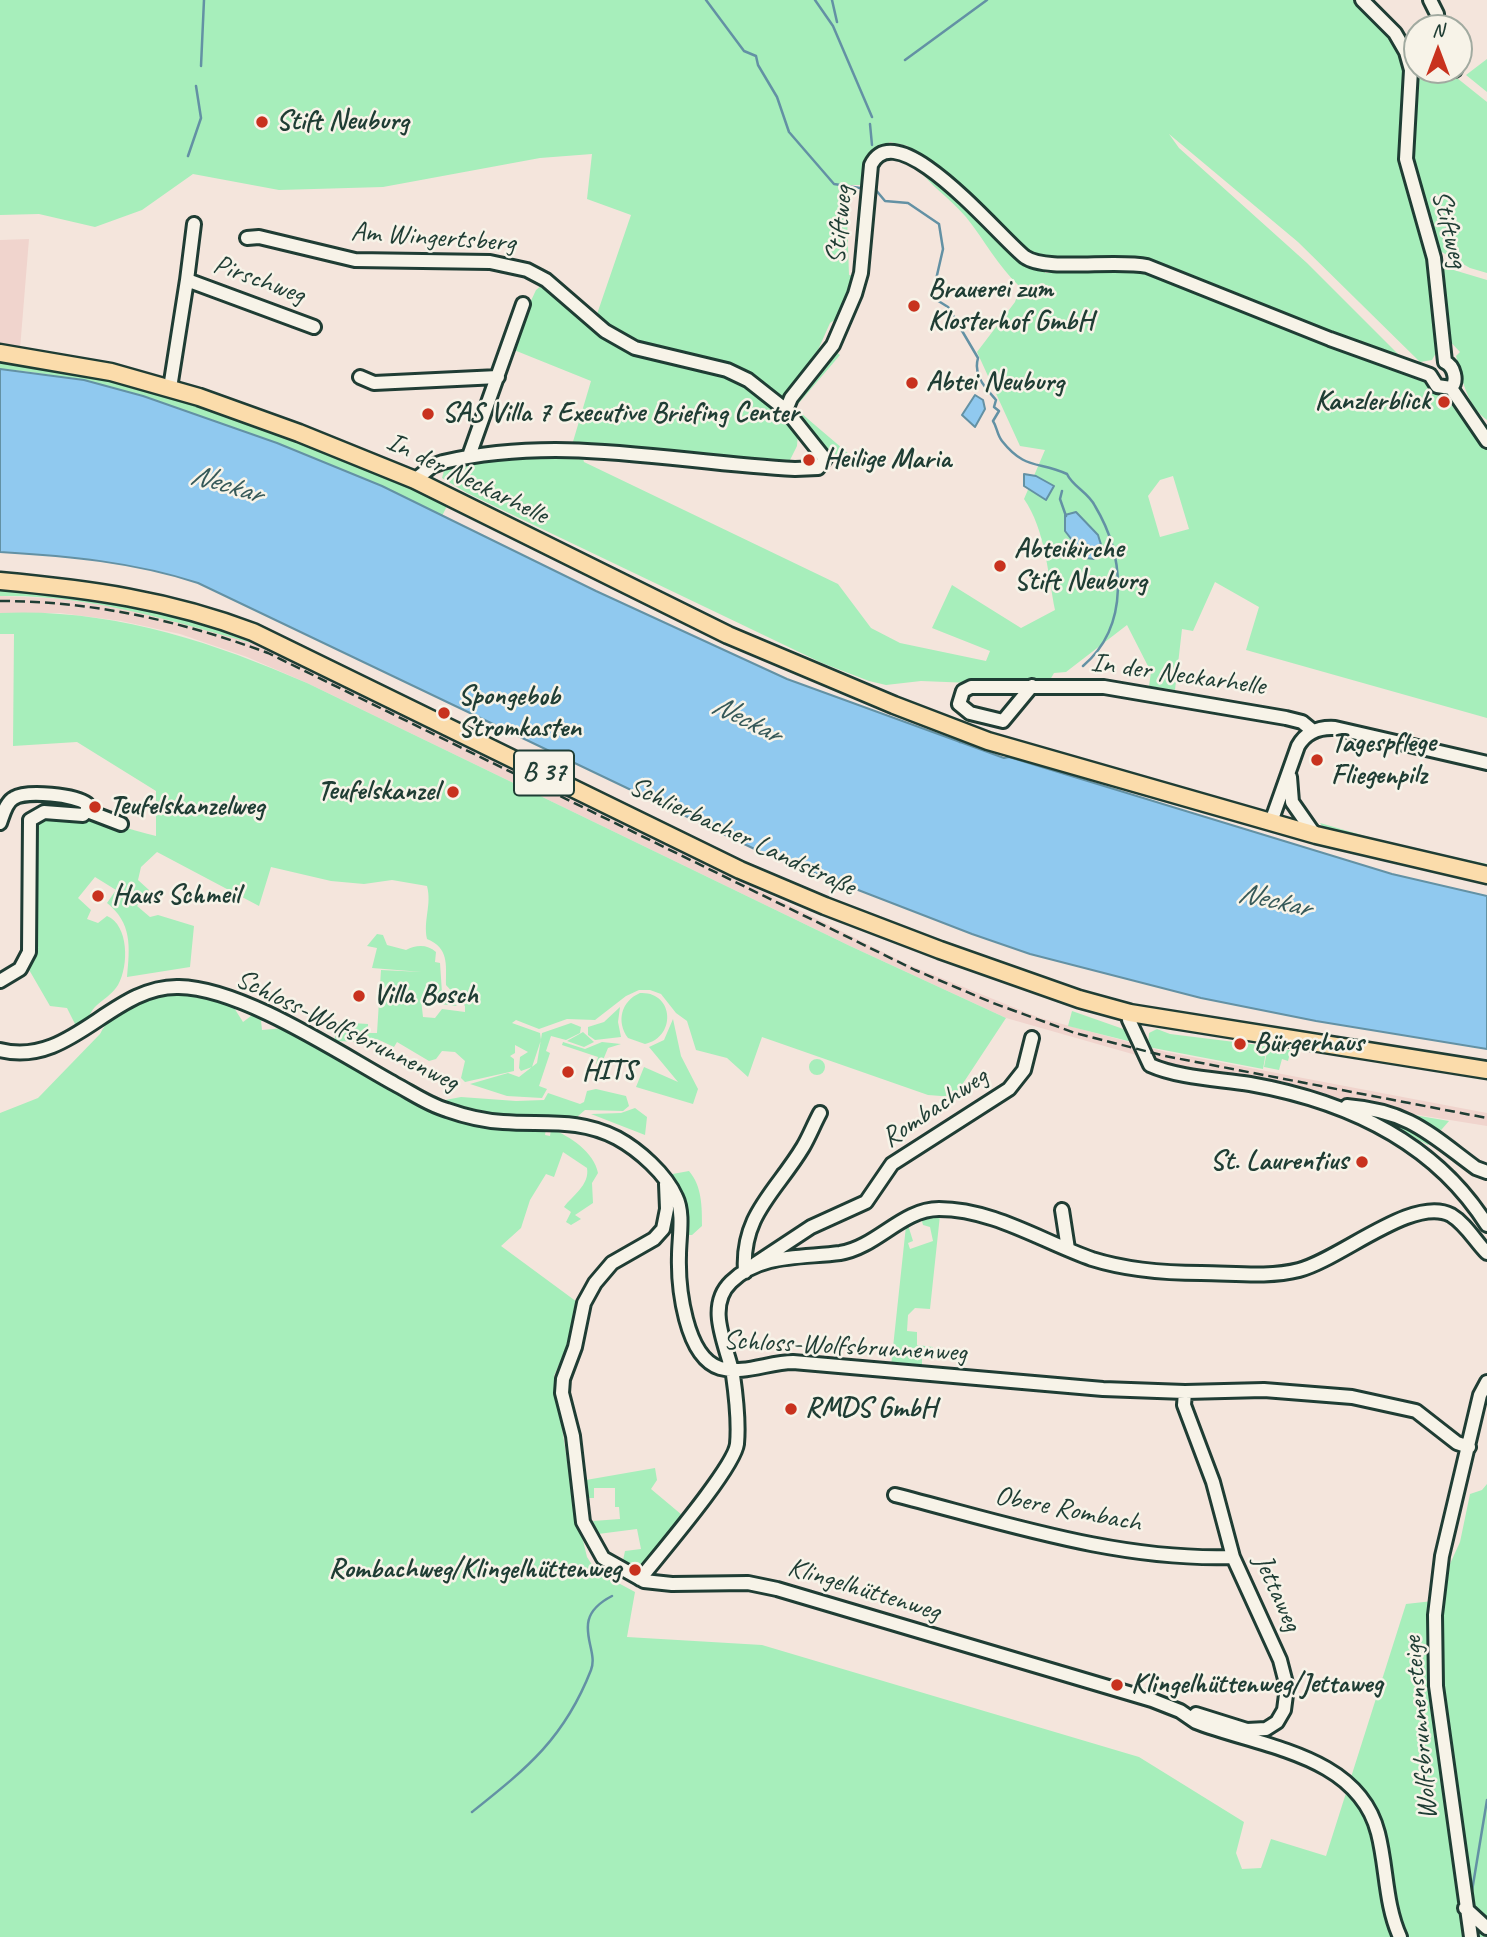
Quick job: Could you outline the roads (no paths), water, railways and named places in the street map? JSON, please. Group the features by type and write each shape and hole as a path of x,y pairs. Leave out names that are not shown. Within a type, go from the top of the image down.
{"main road":[{"name":"In der Neckarhelle","path":"0,353 88,367 170,388 289,429 415,480 703,623 894,705 1036,756 1316,835 1487,875"},
{"name":"Schlierbacher Landstraße","path":"0,581 138,597 200,612 242,628 783,889 940,950 1079,999 1130,1013 1487,1070"}],"street":[{"name":"Stiftweg","path":"1362,0 1403,41"},
{"name":"Stiftweg","path":"786,410 791,398 833,345 855,294 861,273 872,164 877,155 888,150 912,156 931,169 1028,259 1050,264 1115,262 1147,266 1330,339 1430,374 1437,386 1451,388 1454,374 1445,362 1434,258 1407,163 1412,84"},
{"name":"Pirschweg","path":"170,388 194,223"},
{"name":"Am Wingertsberg","path":"247,238 259,237 371,262 490,262 522,268 546,281 614,337 646,352 738,374 786,410"},
{"name":"Pirschweg","path":"187,279 314,327"},
{"path":"470,456 523,304"},
{"path":"1430,374 1435,366 1445,362"},
{"path":"360,377 374,383 498,377"},
{"path":"1451,388 1487,441"},
{"path":"415,480 432,466 470,456 543,448 766,468 820,467 825,461 821,451 786,410"},
{"name":"In der Neckarhelle","path":"1032,686 1013,712 1000,722 963,709 959,701 960,694 971,687 1032,686 1091,686 1128,690 1286,718 1303,722 1312,731 1335,728 1487,764"},
{"path":"1271,822 1298,746 1312,731"},
{"path":"1289,769 1292,802 1316,835"},
{"path":"0,823 10,801 25,795 76,798 87,804 87,811"},
{"path":"87,811 121,824"},
{"path":"0,981 20,969 29,952 30,820 44,812 80,815 87,811"},
{"name":"Schloss-Wolfsbrunnenweg","path":"0,1050 29,1053 47,1049 139,998 172,987 192,988 233,999 276,1019 444,1110 505,1122 561,1121 606,1133 640,1154 676,1197 679,1208 679,1272 689,1328 708,1363 732,1370 793,1362 1103,1389 1185,1392 1273,1390 1385,1402 1416,1411 1457,1443 1468,1447"},
{"path":"1130,1013 1129,1020 1146,1059 1153,1066 1273,1089 1336,1107 1379,1125 1425,1154 1460,1187 1487,1225"},
{"path":"1137,1034 1158,1017"},
{"name":"Rombachweg","path":"640,1579 735,1452 737,1434 732,1370 719,1323 720,1300 732,1280 749,1270 760,1258 811,1227 866,1202 892,1164 1009,1089 1024,1070 1032,1038"},
{"path":"1336,1107 1376,1111 1418,1124 1476,1168 1487,1171"},
{"path":"820,1113 803,1147 751,1224 745,1242 749,1270 784,1258 856,1249 909,1217 934,1209 971,1212 1122,1267 1201,1273 1275,1273 1299,1270 1346,1250 1403,1217 1427,1211 1454,1217 1487,1253"},
{"name":"Klingelhüttenweg","path":"666,1184 667,1209 663,1229 654,1239 612,1263 587,1297 562,1385 573,1436 579,1507 586,1530 603,1558 640,1579 664,1584 724,1582 769,1587 1114,1688 1209,1727 1310,1761 1335,1773 1351,1786 1365,1803 1377,1830 1390,1908 1400,1937"},
{"path":"1062,1210 1068,1249"},
{"name":"Wolfsbrunnensteige","path":"1465,1908 1435,1673 1438,1583 1480,1395 1487,1382"},
{"name":"Jettaweg","path":"1185,1392 1184,1405 1213,1482 1233,1557 1280,1660 1286,1681 1286,1704 1277,1722 1260,1730 1247,1730 1196,1714 1185,1715"},
{"name":"Obere Rombach","path":"895,1495 986,1520 1098,1544 1177,1555 1233,1557"},
{"path":"1465,1908 1487,1928"},
{"path":"1465,1908 1471,1937"}],"water":[{"name":"Neckar","path":"0,369 84,380 143,396 277,443 382,486 596,591 787,679 1004,758 1009,757 1392,874 1487,896 1487,1049 1316,1021 1201,998 1030,954 765,854 198,583 150,570 100,561 0,552"},
{"path":"975,395 983,400 985,409 975,427 962,415"},
{"path":"1024,474 1036,476 1054,486 1046,500 1024,486"},
{"path":"1076,512 1098,535 1103,551 1094,559 1086,558 1065,531 1065,515"}],"waterway":[{"path":"201,66 204,0"},
{"path":"706,0 744,51 756,56 758,65 777,97 789,132 834,184 860,188"},
{"path":"815,0 833,26 872,117"},
{"path":"832,0 837,22"},
{"path":"905,60 987,0"},
{"path":"188,156 201,118 196,86"},
{"path":"870,124 872,145"},
{"path":"875,189 885,201 908,203 939,224 943,249 932,297 948,307 978,358 979,376 996,400 994,407 999,411 993,421 1000,439 1025,461 1067,474 1092,501 1105,526 1117,568 1115,611 1109,631 1098,650 1083,666"},
{"path":"1062,491 1060,499 1066,516"},
{"path":"472,1812 527,1766 569,1715 593,1661 588,1633 591,1614 612,1596"},
{"path":"1471,1897 1487,1800"}],"railway":[{"path":"0,601 69,605 136,615 202,631 268,653 915,970 993,1003 1075,1033 1165,1056 1487,1118"}],"place":[{"name":"Stift Neuburg","path":"262,122"},
{"name":"Brauerei zum Klosterhof GmbH","path":"914,306"},
{"name":"Abtei Neuburg","path":"912,383"},
{"name":"Kanzlerblick","path":"1444,402"},
{"name":"SAS Villa 7 Executive Briefing Center","path":"428,414"},
{"name":"Heilige Maria","path":"809,460"},
{"name":"Abteikirche Stift Neuburg","path":"1000,566"},
{"name":"Spongebob Stromkasten","path":"444,713"},
{"name":"Tagespflege Fliegenpilz","path":"1317,760"},
{"name":"Teufelskanzel","path":"453,792"},
{"name":"Teufelskanzelweg","path":"95,807"},
{"name":"Haus Schmeil","path":"98,896"},
{"name":"Villa Bosch","path":"359,996"},
{"name":"Bürgerhaus","path":"1240,1044"},
{"name":"HITS","path":"568,1072"},
{"name":"St. Laurentius","path":"1362,1162"},
{"name":"RMDS GmbH","path":"791,1409"},
{"name":"Rombachweg/Klingelhüttenweg","path":"635,1570"},
{"name":"Klingelhüttenweg/Jettaweg","path":"1117,1685"}]}
